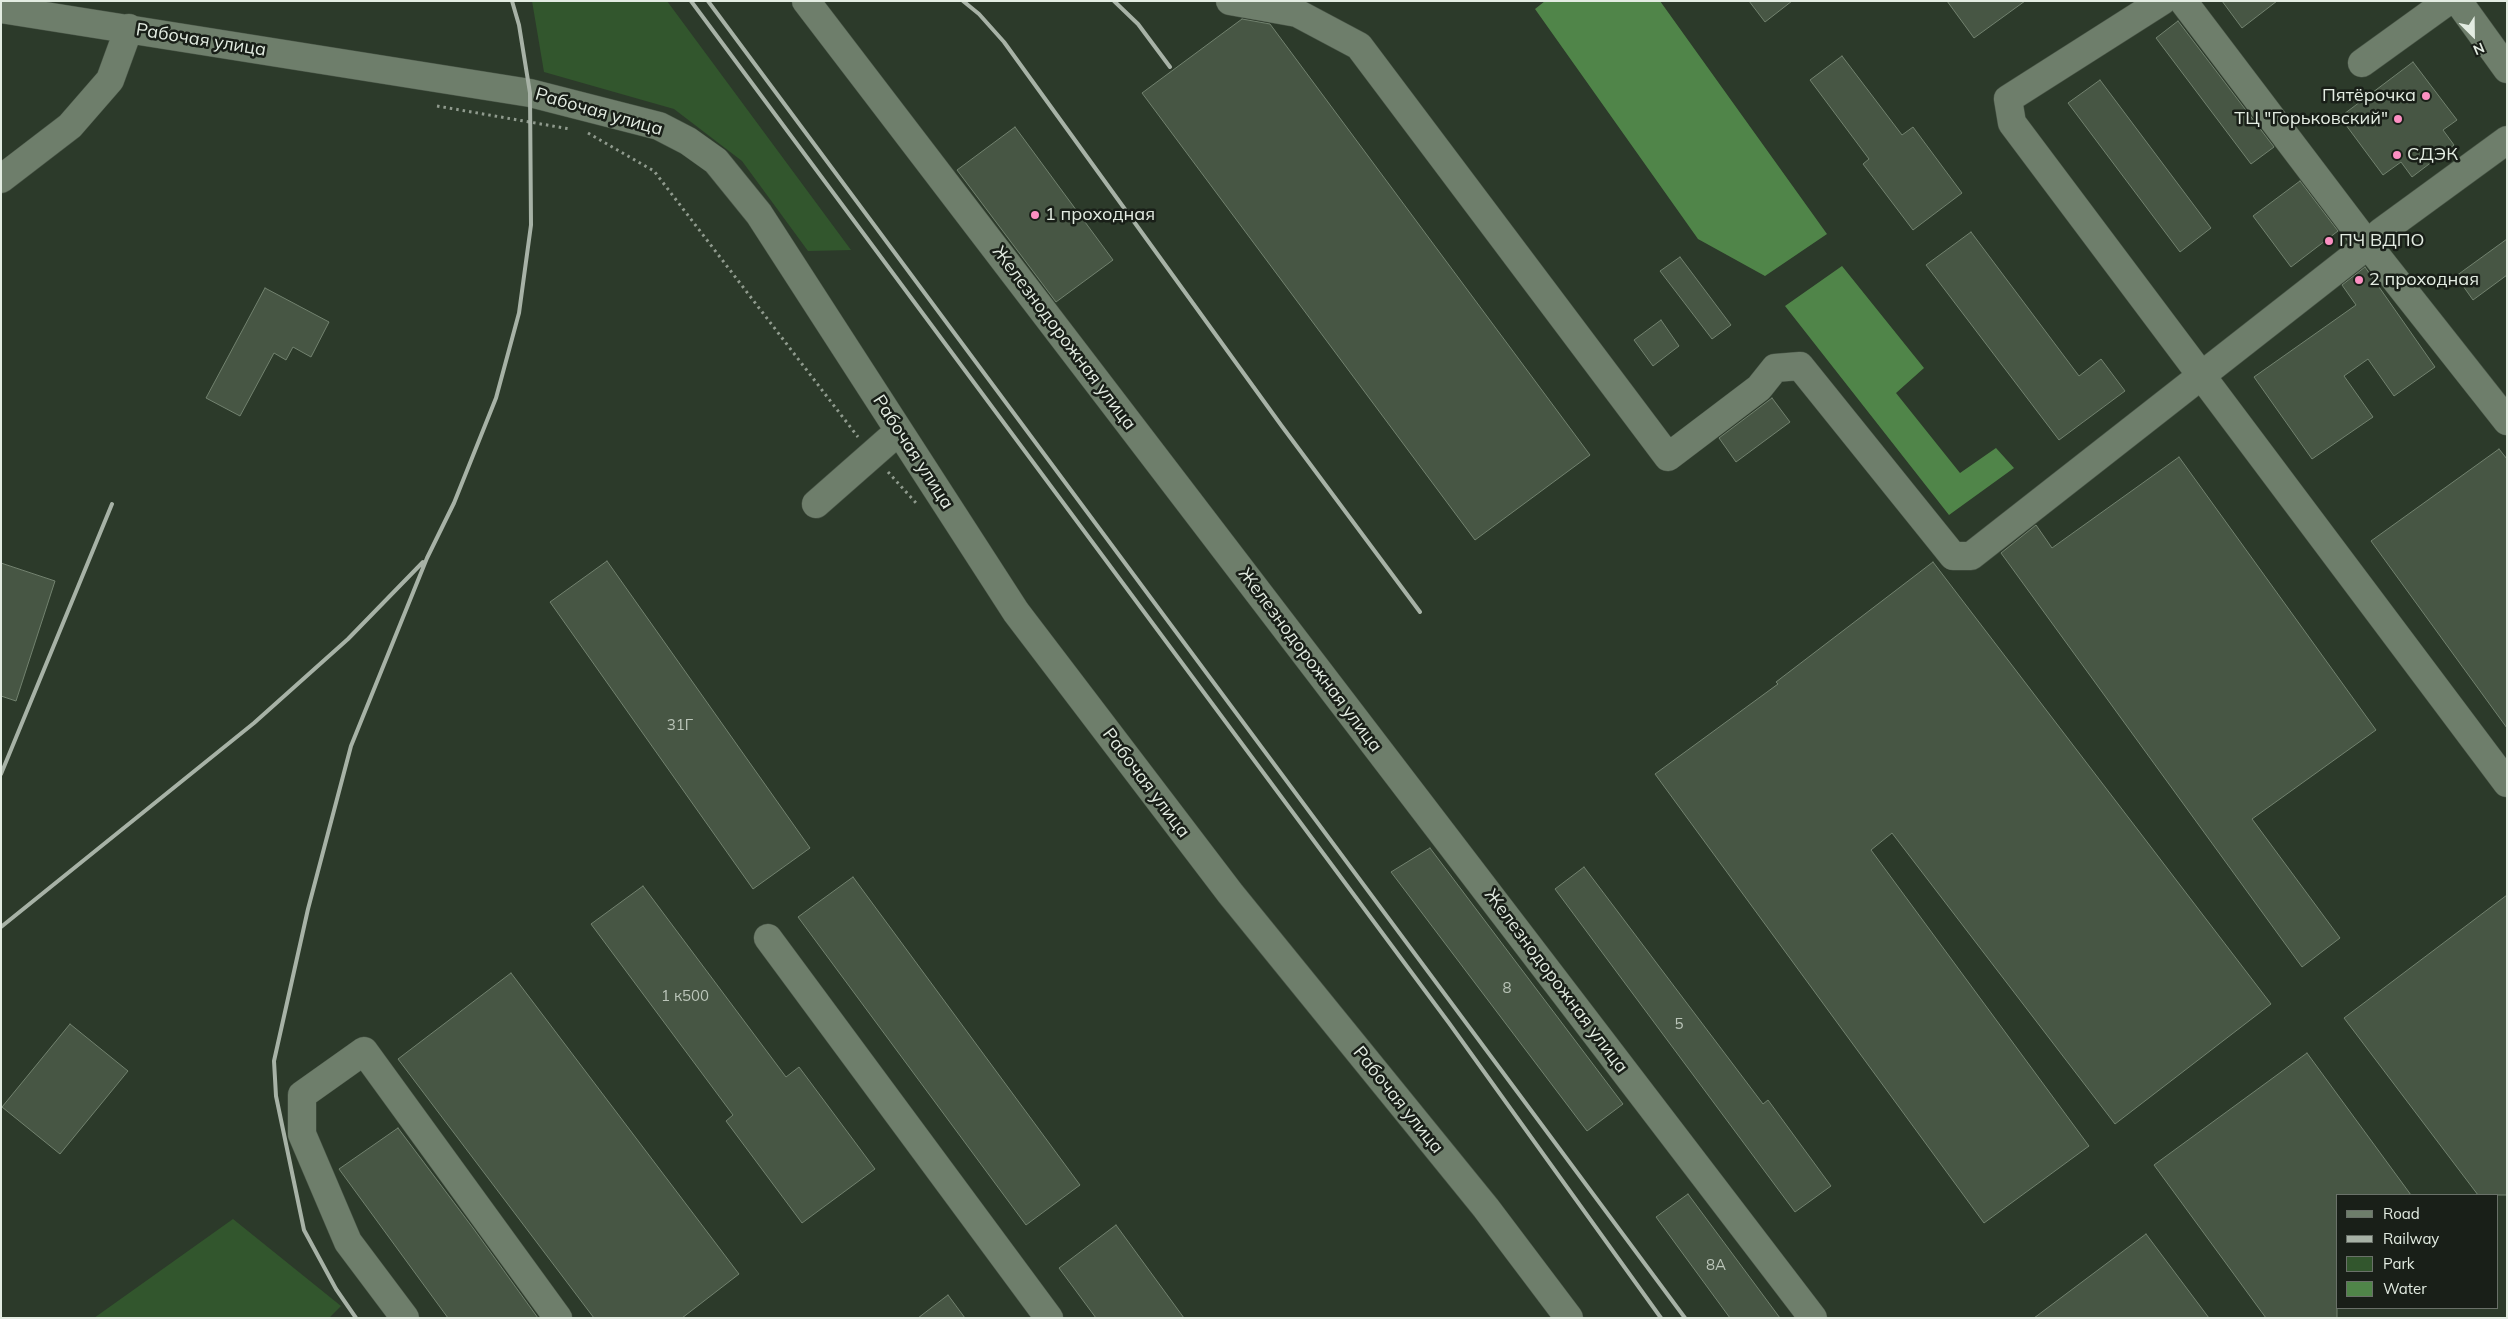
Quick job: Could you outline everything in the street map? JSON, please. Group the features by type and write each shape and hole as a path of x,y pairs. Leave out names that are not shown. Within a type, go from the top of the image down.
{"street":[{"name":"Железнодорожная улица","path":"806,1 1813,1318"},
{"path":"1230,1 1297,14 1359,46 1668,457 1758,388 1775,368 1800,366 1952,556 1971,556 2368,245 2381,232 2507,140"},
{"path":"2162,1 2008,99 2012,123 2507,783"},
{"path":"2183,1 2368,245 2507,421"},
{"path":"2362,63 2448,1"},
{"path":"2458,1 2507,69"},
{"name":"Рабочая улица","path":"1,9 530,93 659,126 688,141 716,161 759,214 1016,612 1230,893 1486,1208 1569,1318"},
{"path":"1,179 70,126 110,80 129,28"},
{"path":"816,504 899,432"},
{"path":"768,938 1049,1318"},
{"path":"406,1318 348,1242 302,1134 302,1096 364,1051 558,1318"}],"path":[{"path":"437,106 576,130"},
{"path":"585,131 654,171 872,455 918,505"}],"green space":[{"path":"532,1 667,1 851,250 808,251 742,161 674,109 544,72"},
{"path":"233,1219 341,1306 329,1318 94,1318"}],"water":[{"path":"1545,1 1660,1 1827,234 1765,276 1698,239 1535,9"},
{"path":"1842,266 1924,368 1896,393 1960,473 1996,448 2014,468 1949,515 1785,306"}],"building":[{"path":"1749,1 1792,1 1765,22"},
{"path":"1947,1 2025,1 1974,38"},
{"path":"2222,1 2277,1 2242,28"},
{"path":"1242,19 1270,24 1590,455 1475,540 1142,93"},
{"path":"2178,21 2274,147 2251,164 2156,38"},
{"path":"1842,56 1902,135 1913,127 1962,193 1913,230 1863,164 1869,159 1810,80"},
{"name":"ТЦ \"Горьковский\"","path":"2413,62 2457,120 2443,130 2454,145 2412,177 2401,162 2383,175 2340,117"},
{"path":"2100,80 2211,228 2180,252 2068,103"},
{"name":"1 проходная","path":"1015,127 1113,260 1056,302 957,170"},
{"path":"2300,181 2338,231 2291,267 2253,216"},
{"path":"1971,232 2079,376 2101,359 2125,391 2059,440 1926,265"},
{"path":"2507,239 2507,275 2473,300 2456,276"},
{"path":"1680,257 1731,325 1712,339 1660,271"},
{"path":"2365,267 2435,367 2394,396 2368,359 2344,376 2373,417 2312,459 2254,377 2356,305 2342,285"},
{"path":"265,288 329,322 311,357 293,347 286,360 274,353 240,416 206,398"},
{"path":"1661,320 1679,346 1653,366 1634,340"},
{"path":"1772,398 1790,422 1736,462 1719,438"},
{"path":"2499,449 2507,459 2507,728 2371,541"},
{"path":"2179,457 2376,730 2252,819 2340,938 2302,967 2001,553 2036,525 2052,548"},
{"path":"607,561 810,848 753,889 550,602"},
{"path":"1933,562 2271,1004 2115,1124 1892,833 1871,850 2089,1146 1984,1223 1655,774 1778,684 1776,682"},
{"path":"1,563 55,581 16,701 1,696"},
{"path":"1430,848 1623,1104 1587,1131 1391,872"},
{"path":"1584,867 1763,1104 1768,1100 1831,1186 1795,1212 1555,889"},
{"path":"853,877 1080,1185 1026,1225 798,917"},
{"path":"643,886 786,1077 799,1067 875,1169 802,1223 726,1121 733,1115 591,924"},
{"path":"2507,895 2507,1195 2477,1194 2344,1018"},
{"path":"511,973 739,1274 682,1318 594,1318 398,1059"},
{"path":"70,1024 128,1071 60,1154 2,1107"},
{"path":"2307,1053 2410,1194 2336,1194 2337,1318 2266,1318 2154,1165"},
{"path":"398,1128 538,1318 448,1318 339,1169"},
{"path":"1688,1194 1780,1318 1730,1318 1656,1217"},
{"path":"1116,1225 1184,1318 1096,1318 1059,1268"},
{"path":"2146,1234 2209,1318 2034,1318"},
{"path":"948,1295 965,1318 918,1318"}],"railway":[{"path":"356,1318 336,1289 304,1230 276,1096 274,1061 308,909 351,746 427,558 454,503 496,398 519,313 531,225 530,93 519,25 512,1"},
{"path":"691,1 1449,1023 1661,1318"},
{"path":"708,1 1685,1318"},
{"path":"963,1 979,14 1004,42 1281,425 1420,612"},
{"path":"1114,1 1138,24 1170,67"},
{"path":"1,774 112,504"},
{"path":"1,927 254,723 348,639 423,562"}],"place":[{"name":"Пятёрочка","path":"2426,96"},
{"name":"ТЦ \"Горьковский\"","path":"2398,119"},
{"name":"СДЭК","path":"2397,155"},
{"name":"1 проходная","path":"1035,215"},
{"name":"ПЧ ВДПО","path":"2329,241"},
{"name":"2 проходная","path":"2359,280"}]}
